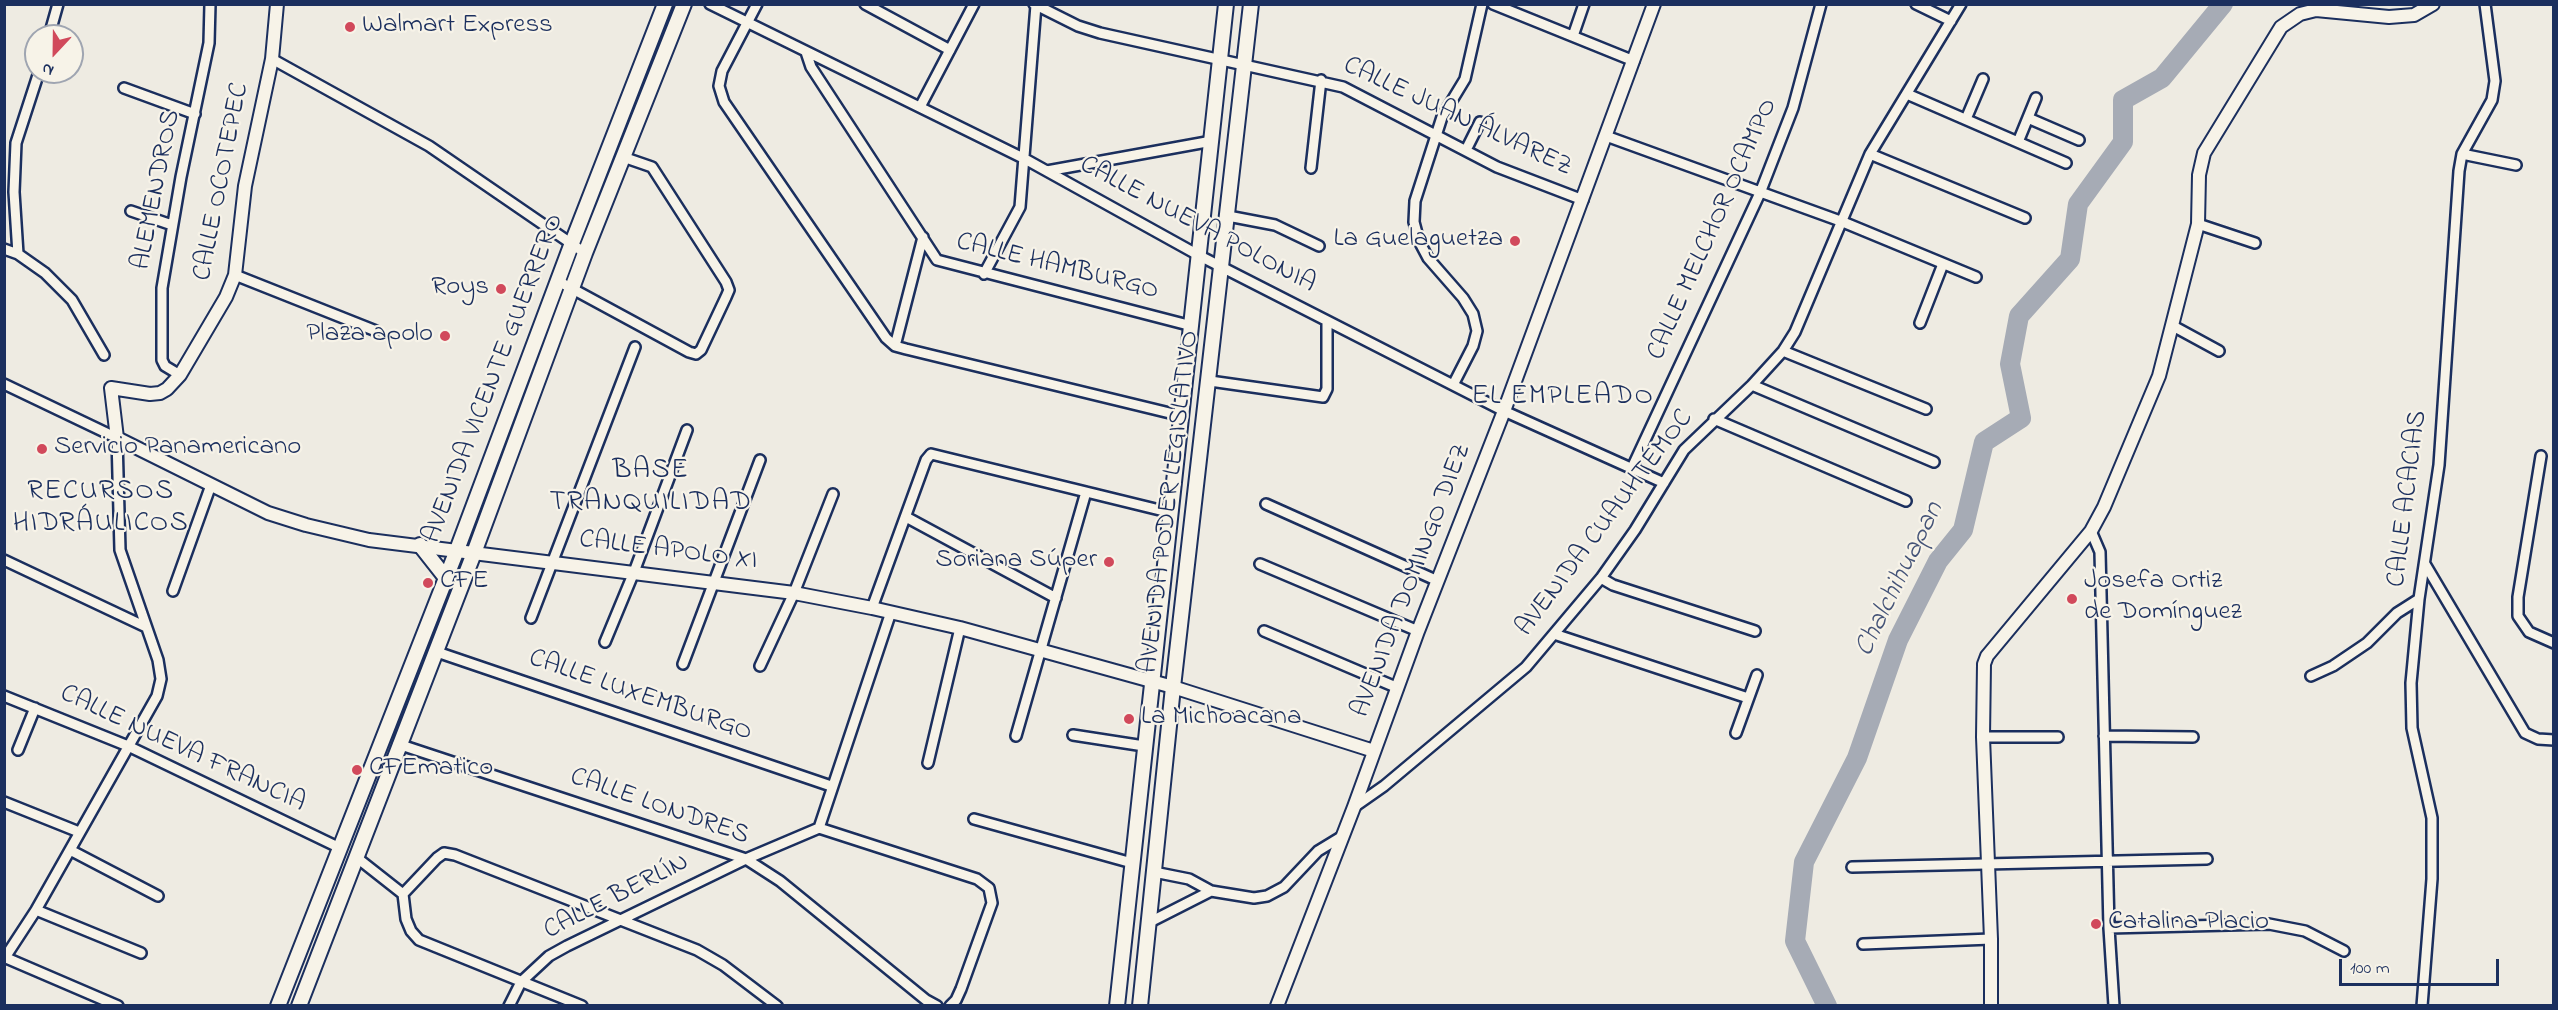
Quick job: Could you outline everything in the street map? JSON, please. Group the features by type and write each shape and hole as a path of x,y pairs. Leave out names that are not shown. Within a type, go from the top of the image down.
{"main road":[{"name":"AVENIDA VICENTE GUERRERO","path":"278,1005 457,550 572,243 665,4"},
{"name":"AVENIDA VICENTE GUERRERO","path":"303,1004 398,744 474,553 585,253 684,4"},
{"name":"AVENIDA PODER LEGISLATIVO","path":"1117,1005 1226,4"},
{"name":"AVENIDA PODER LEGISLATIVO","path":"1140,1005 1173,687 1210,381 1251,4"},
{"path":"420,545 446,578"}],"street":[{"path":"52,24 58,4"},
{"name":"ALEMENDROS","path":"180,375 165,366 162,360 162,288 172,225 209,43 210,4"},
{"name":"CALLE OCOTEPEC","path":"117,438 111,388 160,393 180,375 226,297 235,275 245,186 272,59 277,4"},
{"name":"CALLE NUEVA POLONIA","path":"710,4 1025,159 1200,256 1504,411 1664,483"},
{"path":"758,4 722,71 719,86 723,102 886,338 895,346 1182,416"},
{"path":"865,4 950,50"},
{"path":"920,107 974,4"},
{"path":"1453,385 1473,346 1477,331 1473,314 1463,298 1428,258 1419,241 1414,222 1419,182 1442,117 1466,79 1482,4"},
{"path":"1492,4 1634,61"},
{"path":"1573,36 1584,4"},
{"name":"AVENIDA DOMINGO DIEZ","path":"1277,1005 1504,411 1654,4"},
{"name":"CALLE MELCHOR OCAMPO","path":"1632,468 1760,193 1793,108 1821,4"},
{"path":"1916,4 1951,21"},
{"name":"AVENIDA CUAUHTÉMOC","path":"1354,807 1384,786 1526,667 1601,578 1635,530 1684,450 1752,385 1783,351 1795,332 1870,154 1960,4"},
{"path":"1991,1005 1982,673 1987,656 2091,531 2159,376 2198,225 2199,175 2204,153 2280,27 2300,14 2316,10 2389,16 2414,15 2433,4"},
{"name":"CALLE ACACIAS","path":"2422,1005 2432,879 2432,818 2412,728 2410,683 2419,599 2439,465 2462,154 2485,116 2494,91 2495,81 2485,4"},
{"path":"984,274 1020,207 1035,5"},
{"name":"CALLE JUAN ÁLVAREZ","path":"1035,5 1078,26 1100,33 1321,80 1343,87 1497,167 1582,200"},
{"name":"CALLE HAMBURGO","path":"806,52 811,67 937,260 1192,326"},
{"path":"272,59 429,146 585,253"},
{"path":"1966,119 1983,79"},
{"path":"1311,168 1321,80"},
{"path":"18,254 14,192 16,143 35,84"},
{"path":"124,88 195,114"},
{"path":"1907,94 2066,163"},
{"path":"2018,142 2036,98"},
{"path":"2028,118 2079,140"},
{"path":"1466,150 1480,122"},
{"path":"1606,136 1843,222 1976,277"},
{"path":"1047,171 1212,141"},
{"path":"1870,154 2025,218"},
{"path":"2462,154 2516,165"},
{"path":"558,281 696,354 701,350 729,290 726,282 652,167 623,156"},
{"path":"131,211 172,225"},
{"path":"1228,216 1275,225 1319,246"},
{"path":"2198,225 2255,243"},
{"name":"CALLE HAMBURGO","path":"895,346 923,237"},
{"path":"4,249 18,254 45,273 72,300 104,355"},
{"path":"1920,323 1943,264"},
{"path":"235,275 376,331"},
{"path":"1210,381 1323,397 1327,389 1327,321"},
{"path":"2173,326 2219,351"},
{"path":"531,618 555,561 635,347"},
{"path":"1783,351 1926,409"},
{"path":"4,384 117,438 120,550 158,660 161,679 157,696 36,910 5,958 118,1005"},
{"path":"1752,385 1934,462"},
{"path":"1714,419 1906,501"},
{"path":"605,642 687,430"},
{"name":"CALLE APOLO XI","path":"117,438 268,513 306,525 369,540 555,561 794,593 891,612 1042,649 1173,687 1374,751"},
{"path":"872,608 926,460 932,454 1172,513"},
{"path":"2541,456 2518,597 2518,616 2529,632 2553,644"},
{"path":"683,664 760,460"},
{"path":"173,591 212,486"},
{"path":"1016,736 1086,492"},
{"path":"760,666 794,593 833,494"},
{"path":"1266,504 1438,581"},
{"path":"906,517 1056,598"},
{"path":"2091,531 2100,552 2109,928 2114,1005"},
{"path":"4,560 146,627"},
{"path":"1260,564 1418,631"},
{"path":"2425,564 2525,733 2538,739 2553,740"},
{"path":"1601,578 1613,585 1755,632"},
{"path":"2311,676 2333,666 2367,643 2397,613 2419,599"},
{"path":"891,612 831,786 819,828 978,879 989,888 992,903 961,989 956,1000 950,1005"},
{"path":"928,763 960,628"},
{"path":"1264,631 1398,688"},
{"path":"1554,634 1748,698"},
{"name":"CALLE LUXEMBURGO","path":"434,651 831,786"},
{"path":"1736,733 1757,675"},
{"name":"CALLE NUEVA FRANCIA","path":"4,696 128,746 340,848"},
{"path":"18,750 35,708"},
{"path":"1073,735 1144,746"},
{"path":"2104,736 2193,737"},
{"path":"1983,737 2058,737"},
{"name":"CALLE LONDRES","path":"398,744 746,859 780,881 926,1000 937,1005"},
{"path":"4,802 80,832"},
{"path":"974,819 1132,863"},
{"name":"CALLE BERLÍN","path":"509,1005 521,981 549,956 746,859 819,828"},
{"path":"1154,872 1189,879 1212,891 1254,898 1268,896 1284,887 1318,851 1341,837"},
{"path":"70,849 158,896"},
{"path":"403,894 444,853 697,950 723,965 777,1005"},
{"path":"356,856 403,894 406,919 419,940 582,1005"},
{"path":"1852,867 2207,859"},
{"path":"1148,923 1212,891"},
{"path":"36,910 141,953"},
{"path":"2109,928 2270,924 2305,931 2344,951"},
{"path":"1863,944 1991,939"}],"waterway":[{"name":"Chalchihuapan","path":"1827,1006 1795,941 1804,862 1857,758 1898,640 1938,561 1963,530 1984,442 2021,418 2010,364 2019,316 2070,259 2078,204 2123,142 2123,100 2162,78 2223,4"}],"place":[{"name":"Walmart Express","path":"350,27"},
{"name":"La Guelaguetza","path":"1515,241"},
{"name":"Roys","path":"501,289"},
{"name":"Plaza apolo","path":"445,336"},
{"name":"Servicio Panamericano","path":"42,449"},
{"name":"Soriana Súper","path":"1109,562"},
{"name":"CFE","path":"428,583"},
{"name":"Josefa Ortiz de Domínguez","path":"2072,599"},
{"name":"La Michoacana","path":"1129,719"},
{"name":"CFEmatico","path":"357,770"},
{"name":"Catalina Placio","path":"2096,924"}],"district":[{"name":"EL EMPLEADO","path":"1563,398"},
{"name":"BASE TRANQUILIDAD","path":"651,488"},
{"name":"RECURSOS HIDRÁULICOS","path":"101,509"}]}
